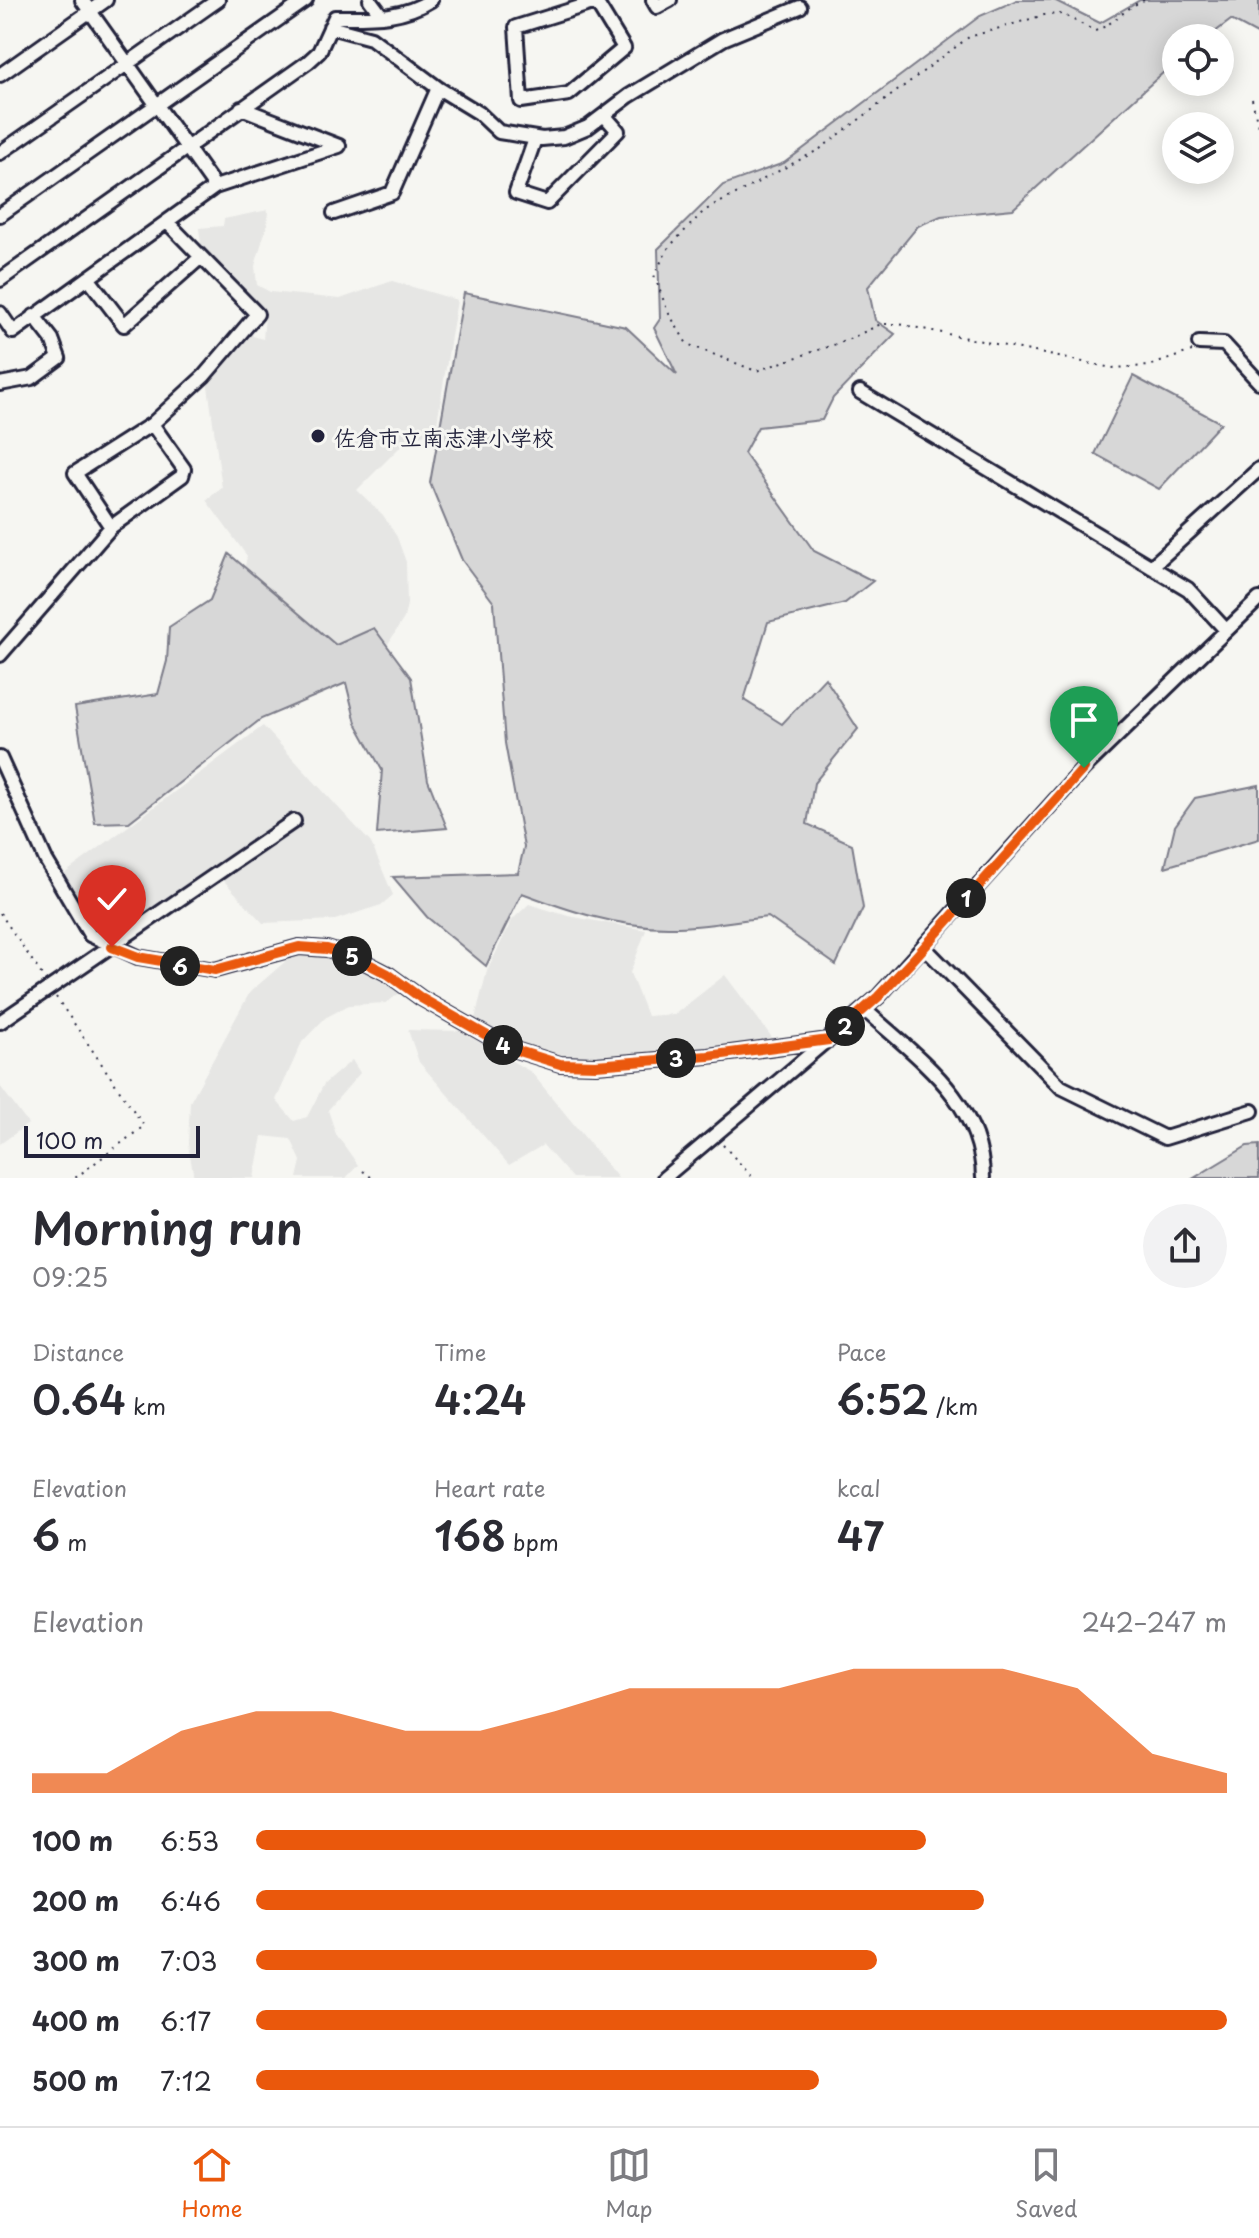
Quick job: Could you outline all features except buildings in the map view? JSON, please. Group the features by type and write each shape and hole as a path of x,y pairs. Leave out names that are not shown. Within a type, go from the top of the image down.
{"street":[{"path":"82,0 215,187"},
{"path":"0,75 106,0"},
{"path":"0,153 218,0"},
{"path":"0,215 306,0"},
{"path":"370,0 382,16"},
{"path":"0,280 308,62 319,52 335,17 406,13 431,0"},
{"path":"653,0 657,7 670,0"},
{"path":"596,2 624,48 569,94 521,101 516,27 554,6 596,2"},
{"path":"330,27 371,38 438,88 479,113 499,132 535,139 564,137 588,127 629,96 723,39 800,7"},
{"path":"334,213 392,193 438,88"},
{"path":"0,313 13,332 215,187 339,146 241,108"},
{"path":"535,139 516,193 547,203 618,131 604,115"},
{"path":"111,527 75,473 152,424 204,376 257,314 167,222"},
{"path":"88,278 124,325 201,257"},
{"path":"0,384 32,378 59,358 52,339 34,316"},
{"path":"1206,343 1224,344 1259,382"},
{"path":"860,392 1188,589 1225,629"},
{"path":"0,655 111,527 182,476 184,469 152,424"},
{"path":"1151,567 1259,469"},
{"path":"664,1178 864,1009 924,947 1084,768 1259,599"},
{"path":"0,758 46,860 90,935 138,957 215,970 299,947 327,949 357,958 509,1048 560,1064 596,1065 708,1056 829,1040"},
{"path":"0,1022 294,821"},
{"path":"924,947 1061,1087 1165,1138 1252,1111"},
{"path":"864,1009 951,1090 979,1138 983,1178"}],"path":[{"path":"1144,0 1127,8 1108,26 1095,31 1062,14 1044,15 969,37 820,149 704,211 669,247 654,275 668,312 687,344 756,371 845,341 881,324 899,324 1112,368 1149,366 1206,343"},
{"path":"1252,99 1259,130"},
{"path":"0,913 144,1126 75,1178"},
{"path":"714,1136 753,1178"},
{"path":"363,1171 372,1178"}],"shaded area":[{"path":"1017,0 1054,0 1100,23 1140,0 1259,0 1259,35 1231,20 1226,24 1162,24 1162,74 1013,209 941,216 918,226 868,287 875,320 895,334 833,398 822,420 758,427 744,453 814,551 873,581 845,603 768,622 744,700 782,724 825,678 858,729 814,783 807,824 852,844 863,908 836,965 768,917 693,926 649,926 594,917 522,893 486,966 427,917 393,877 518,873 524,847 505,743 494,603 462,560 430,483 464,293 626,327 677,375 654,328 660,319 658,249 723,185 784,163 980,16"},
{"name":"佐倉市立南志津小学校","path":"268,210 267,225 255,266 257,285 270,292 340,299 392,281 457,300 436,429 404,443 357,490 383,515 397,537 406,562 407,604 404,618 388,644 365,659 335,656 243,576 247,556 206,500 222,488 207,379 246,334 251,332 253,336 263,339 265,316 201,245 199,228 223,226 224,219"},
{"path":"1133,376 1221,423 1159,489 1095,454"},
{"path":"229,554 336,645 374,628 411,678 428,780 447,828 377,834 382,770 356,723 346,683 261,719 129,822 95,823 75,707 158,694 167,661 169,627 210,600"},
{"path":"263,726 371,843 393,895 381,905 335,920 263,923 213,869 110,937 90,925 60,877"},
{"path":"1259,785 1259,839 1165,867 1175,826 1195,798"},
{"path":"529,904 568,916 646,930 630,973 647,1016 675,1014 725,975 777,1044 564,1061 474,1022 487,971 512,920"},
{"path":"294,954 347,960 400,993 386,1003 349,1005 325,1018 302,1042 276,1100 294,1121 307,1117 324,1084 352,1060 360,1073 328,1110 336,1134 358,1165 346,1178 297,1178 301,1161 291,1139 262,1136 254,1178 194,1178 188,1144 190,1102 250,992"},
{"path":"408,1030 460,1031 531,1072 618,1178 572,1178 543,1145 509,1165 419,1062"},
{"path":"0,1086 28,1124 0,1144"},
{"path":"1259,1145 1259,1178 1194,1178 1247,1146"}],"place":[{"name":"佐倉市立南志津小学校","path":"318,436"}],"route":[{"path":"112,947 138,957 215,970 299,947 327,949 357,958 388,974 421,998 509,1048 560,1064 596,1065 708,1056 829,1040 878,997 911,962 1084,768"}]}
